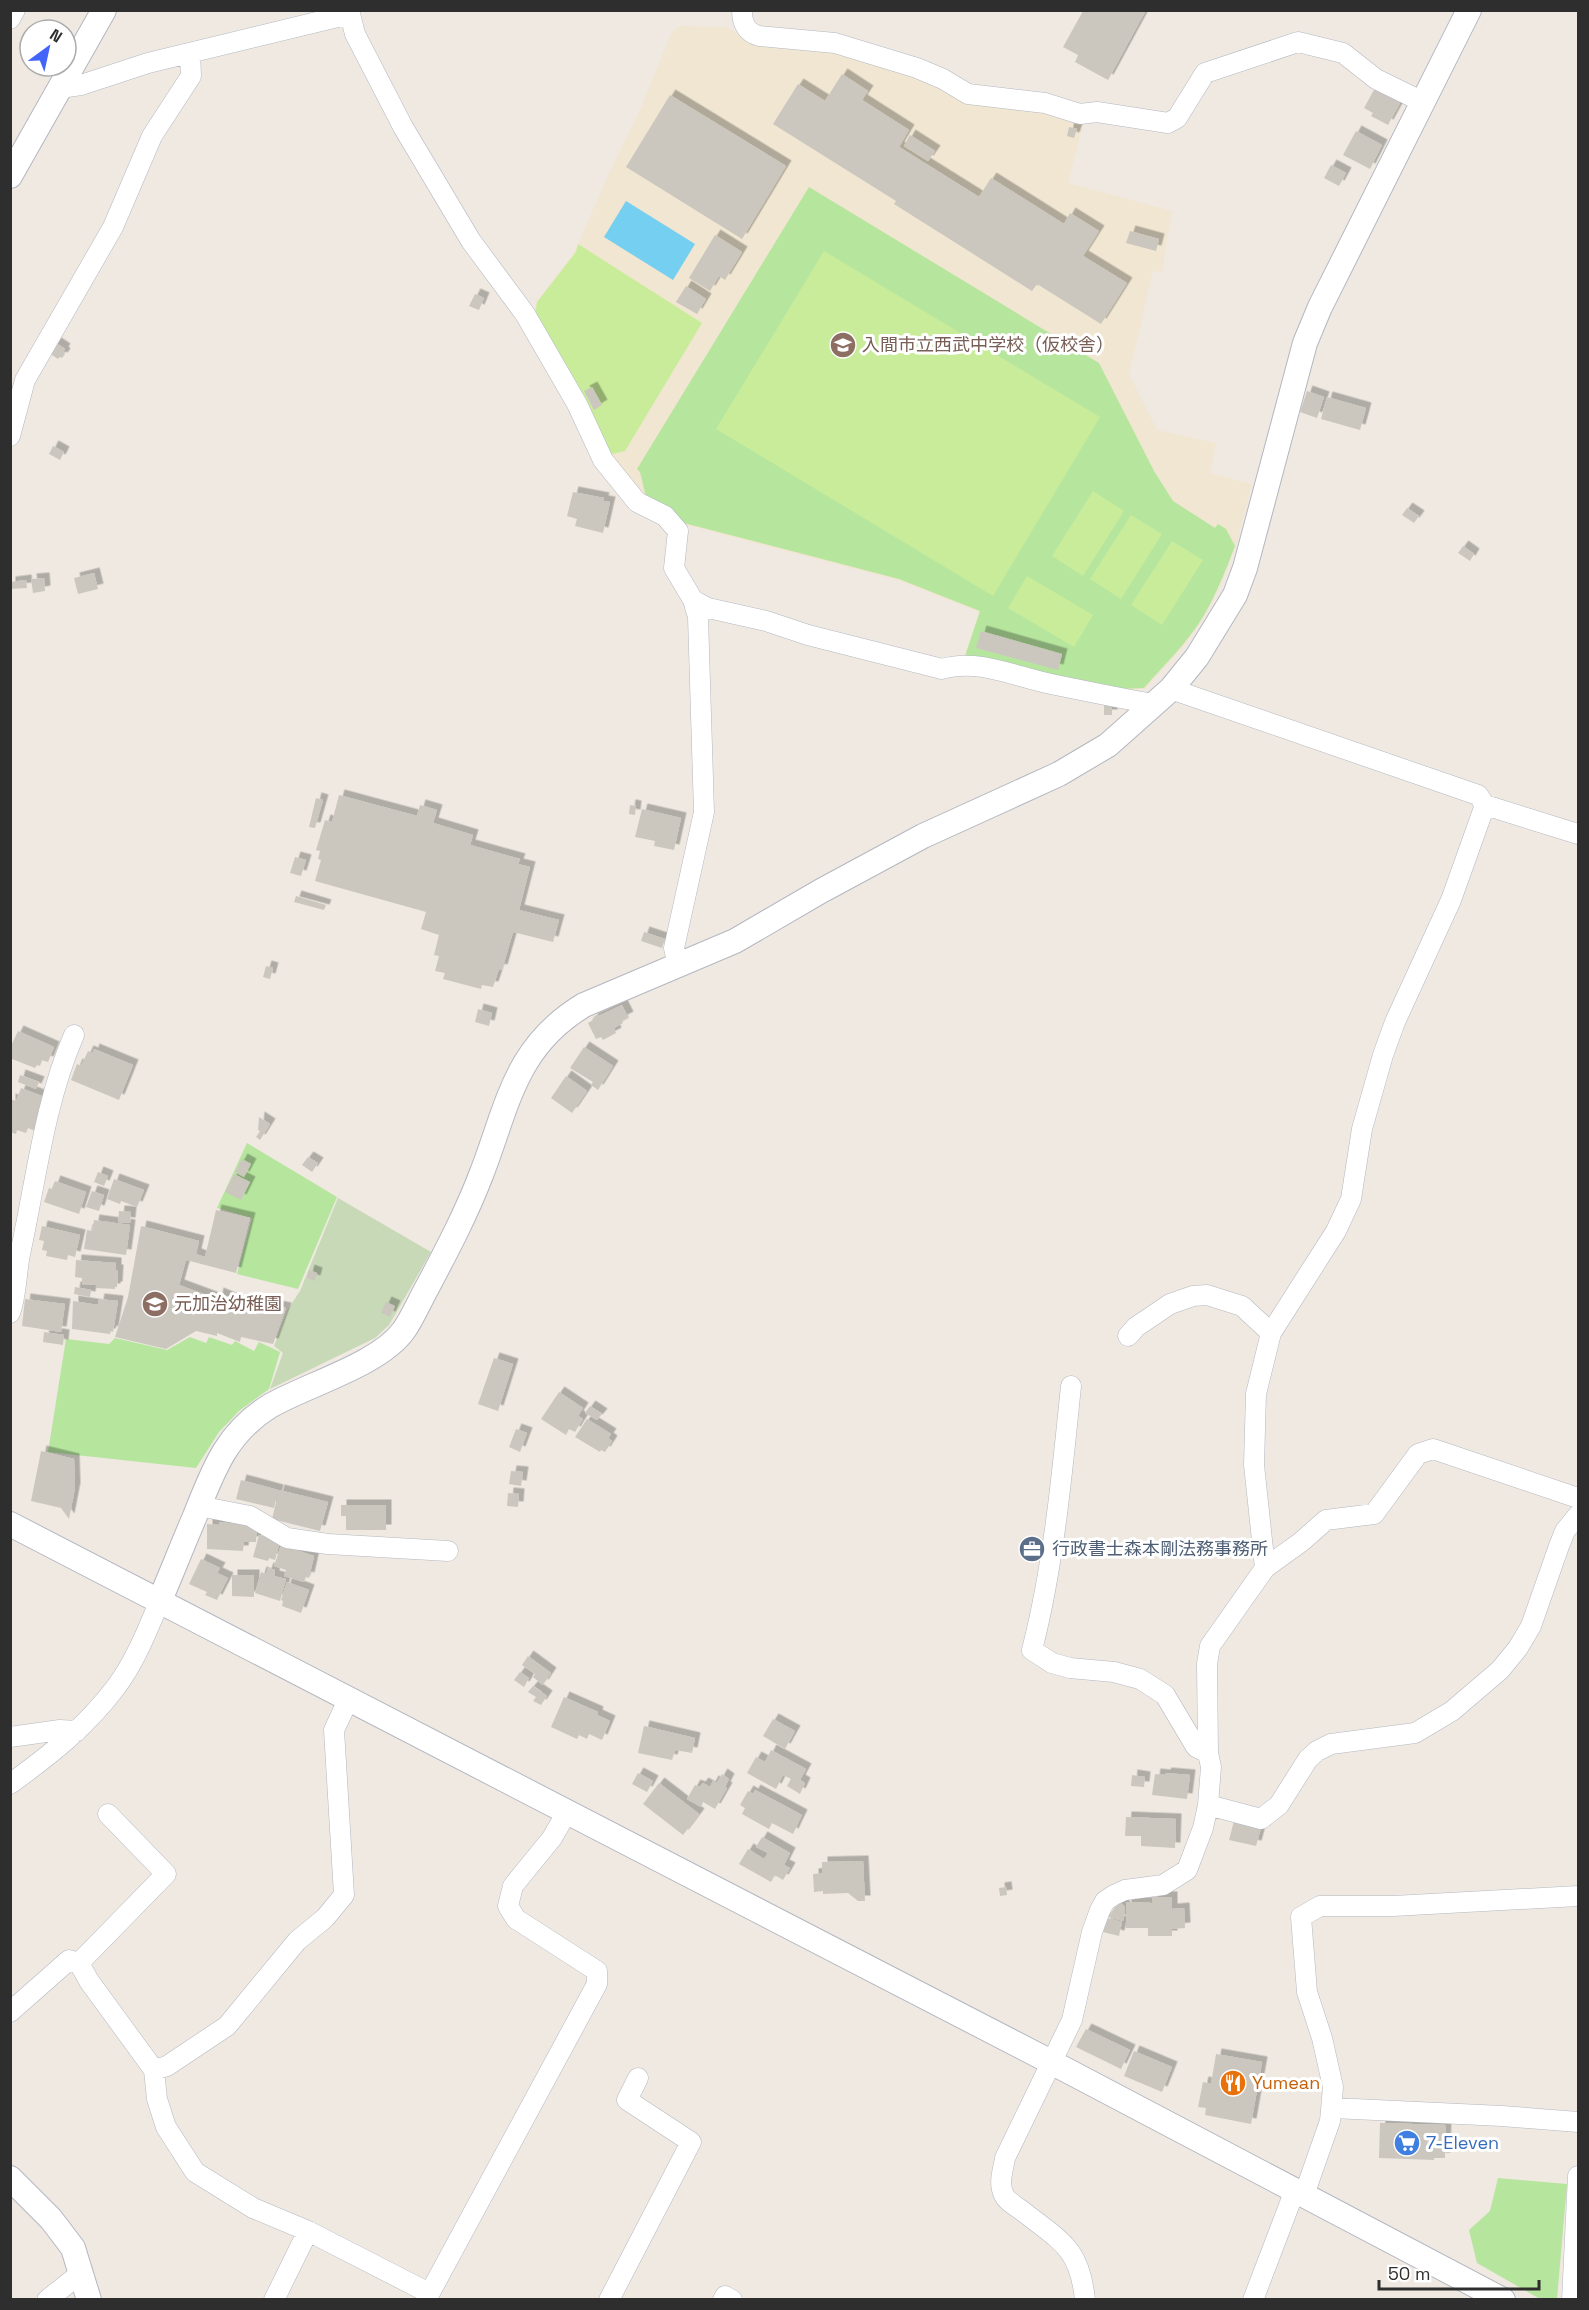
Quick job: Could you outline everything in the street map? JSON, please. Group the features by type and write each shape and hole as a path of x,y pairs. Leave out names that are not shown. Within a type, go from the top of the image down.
{"street":[{"path":"10,19 15,10"},
{"path":"14,161 60,88 104,10"},
{"path":"742,10 742,22 751,33 759,36 835,43 917,68 943,79 968,94 1045,103 1080,114 1097,112 1168,123 1177,118 1205,74 1298,42 1343,53 1376,79 1423,102"},
{"path":"10,1784 53,1753 77,1731 117,1686 146,1635 215,1465 230,1442 247,1424 269,1407 356,1365 386,1348 404,1331 444,1258 480,1177 513,1085 527,1058 545,1034 566,1016 584,1005 735,941 923,836 1059,774 1108,745 1162,696 1197,657 1235,595 1245,568 1305,343 1320,307 1469,10"},
{"path":"60,88 81,85 148,63 350,12 355,34 403,127 471,241 525,314 577,404 603,460 637,502 665,516 678,531 674,568 693,600 698,617 704,812 674,948 678,966"},
{"path":"10,436 25,380 113,227 152,136 191,76 190,53"},
{"path":"693,600 708,608 766,621 808,635 942,669 958,664 1002,671 1049,684 1162,696 1478,795 1485,805 1578,834"},
{"path":"1265,1568 1254,1465 1256,1394 1271,1333 1336,1231 1351,1199 1362,1129 1383,1055 1395,1022 1451,900 1485,805"},
{"path":"10,1312 15,1298 16,1274 26,1231 44,1126 74,1035"},
{"path":"1128,1336 1136,1327 1170,1304 1192,1296 1207,1294 1242,1306 1271,1333"},
{"path":"1071,1386 1061,1488 1048,1573 1032,1650 1061,1666 1114,1672 1140,1678 1165,1695 1196,1747 1208,1754"},
{"path":"1085,2300 1083,2279 1074,2255 1060,2240 1005,2197 1000,2184 1005,2158 1072,2020 1092,1932 1105,1901 1125,1890 1163,1885 1187,1870 1203,1828 1208,1805 1211,1767 1208,1754 1207,1664 1210,1647 1265,1568 1301,1542 1326,1520 1374,1514 1418,1455 1433,1449 1578,1498"},
{"path":"199,1506 250,1516 287,1538 328,1544 448,1551"},
{"path":"1208,1805 1261,1819 1279,1805 1308,1759 1317,1751 1331,1744 1415,1733 1452,1711 1500,1670 1518,1648 1531,1626 1565,1531 1578,1515"},
{"path":"10,1524 1051,2062 1503,2300"},
{"path":"153,2070 167,2066 227,2026 297,1941 325,1918 344,1895 334,1730 349,1698"},
{"path":"10,1737 60,1730 77,1731"},
{"path":"10,2012 69,1960 79,1963 89,1981 153,2070 157,2099 166,2127 195,2172 253,2208 308,2231 427,2296 597,1984 597,1971 516,1919 508,1906 513,1886 552,1838 567,1812"},
{"path":"79,1963 166,1874 108,1814"},
{"path":"1253,2300 1299,2192 1312,2177 1333,2108 1333,2087 1322,2038 1307,1992 1301,1917 1320,1906 1393,1906 1578,1896"},
{"path":"609,2300 691,2142 627,2100 638,2078"},
{"path":"1333,2108 1578,2122"},
{"path":"1572,2300 1578,2176"},
{"path":"10,2178 51,2219 73,2248 89,2300"},
{"path":"274,2300 308,2231"},
{"path":"47,2300 81,2273"},
{"path":"723,2300 725,2296 732,2300"}],"shaded area":[{"name":"入間市立西武中学校（仮校舎）","path":"680,26 726,27 749,41 834,51 1083,124 1068,183 1172,211 1162,272 1153,271 1129,374 1157,430 1216,443 1210,473 1252,484 1236,546 1223,580 1205,616 1185,645 1145,689 1121,691 964,657 979,612 900,581 679,523 645,498 607,456 534,316 536,303 575,251 639,112 672,32"}],"green space":[{"path":"809,187 1099,363 1154,471 1173,501 1215,528 1218,524 1226,529 1235,546 1209,607 1184,644 1144,688 1120,689 965,656 980,611 899,579 680,522 646,497 640,472 637,469"},
{"path":"578,244 702,323 625,451 608,455 535,316 537,302 576,252"},
{"path":"824,251 1100,417 993,596 716,429"},
{"path":"1093,491 1124,511 1083,576 1052,556"},
{"path":"1131,515 1162,534 1121,599 1090,579"},
{"path":"1172,541 1203,560 1162,625 1131,605"},
{"path":"1027,576 1093,615 1074,647 1008,608"},
{"path":"247,1143 337,1197 298,1289 237,1274 252,1218 217,1208"},
{"path":"338,1198 431,1252 389,1325 375,1338 270,1389 283,1353 274,1346 288,1309 300,1291"},
{"path":"190,1337 206,1343 209,1337 232,1345 235,1341 254,1351 259,1342 280,1352 269,1389 240,1410 219,1432 196,1468 48,1452 66,1339 109,1344 115,1338 167,1350"},
{"path":"1498,2178 1567,2184 1557,2299 1540,2299 1477,2263 1469,2230 1490,2211"}],"water":[{"path":"626,201 695,244 673,280 604,237"}],"building":[{"path":"1088,10 1146,10 1108,80 1075,62 1078,55 1063,47 1083,11 1087,13"},
{"path":"842,74 868,91 862,100 909,130 899,147 979,197 991,178 1064,224 1070,213 1099,231 1083,256 1127,283 1101,324 1037,284 1032,291 894,204 896,201 773,124 798,84 825,101"},
{"path":"1375,88 1400,103 1388,125 1371,116 1373,113 1364,108"},
{"path":"670,95 786,166 742,239 626,167"},
{"path":"1069,127 1077,129 1074,138 1067,136"},
{"path":"1356,131 1382,145 1370,169 1343,155"},
{"path":"910,135 935,151 928,161 904,146"},
{"path":"1331,165 1346,173 1339,186 1324,178"},
{"path":"1130,231 1159,239 1156,251 1126,243"},
{"path":"715,235 742,252 725,280 719,276 710,291 689,278"},
{"path":"686,286 706,299 697,314 676,302"},
{"path":"475,294 484,298 479,310 469,306"},
{"path":"56,343 65,349 62,358 58,359 49,353"},
{"path":"592,387 602,405 594,410 584,391"},
{"path":"1307,391 1324,397 1317,418 1300,412"},
{"path":"1327,397 1366,408 1360,430 1321,419"},
{"path":"53,446 64,452 60,460 49,454"},
{"path":"573,492 604,498 603,501 610,502 603,533 575,526 577,519 567,516"},
{"path":"1407,508 1419,516 1414,523 1402,515"},
{"path":"1463,546 1474,554 1470,561 1458,553"},
{"path":"94,573 98,589 78,594 74,578"},
{"path":"44,578 45,591 33,593 31,579"},
{"path":"26,580 27,588 10,589 10,582"},
{"path":"981,631 1062,654 1058,670 976,648"},
{"path":"1104,704 1112,704 1112,715 1104,715"},
{"path":"339,795 417,816 420,805 437,810 433,823 473,835 470,845 520,859 518,864 530,867 519,910 559,920 553,942 513,932 502,970 499,969 493,987 482,985 481,989 443,979 445,973 435,971 439,956 434,955 439,935 421,929 426,912 315,881 321,860 318,859 320,851 316,850 325,820 332,822"},
{"path":"316,798 323,800 315,828 309,827"},
{"path":"630,805 636,806 635,815 629,814"},
{"path":"642,809 681,818 674,850 654,846 655,841 635,837"},
{"path":"295,857 306,860 301,876 290,873"},
{"path":"296,896 326,905 324,910 294,902"},
{"path":"644,932 665,939 662,948 641,941"},
{"path":"266,966 273,968 270,979 263,977"},
{"path":"622,1005 628,1017 614,1028 616,1033 603,1040 601,1037 596,1039 588,1023"},
{"path":"478,1009 492,1013 489,1026 475,1022"},
{"path":"18,1031 54,1047 48,1062 42,1060 40,1066 37,1065 35,1068 12,1059 10,1048"},
{"path":"584,1047 613,1066 598,1090 591,1085 593,1082 570,1068"},
{"path":"94,1049 133,1065 119,1100 71,1080 77,1064 81,1066 88,1051 93,1053"},
{"path":"20,1075 39,1082 36,1089 18,1082"},
{"path":"566,1076 587,1091 572,1113 551,1098"},
{"path":"21,1088 47,1098 35,1131 28,1128 26,1133 17,1130 16,1134 10,1132 10,1099 16,1101"},
{"path":"259,1117 270,1124 260,1140 256,1137 260,1131 258,1130"},
{"path":"308,1157 318,1163 312,1172 302,1165"},
{"path":"242,1159 251,1164 244,1177 235,1172"},
{"path":"98,1172 108,1176 104,1186 94,1182"},
{"path":"234,1174 250,1182 241,1200 225,1192"},
{"path":"114,1179 144,1190 137,1207 107,1199"},
{"path":"55,1181 86,1192 79,1214 44,1202 49,1188 52,1189"},
{"path":"92,1191 104,1195 99,1211 86,1207"},
{"path":"216,1210 250,1218 236,1273 186,1260 179,1285 217,1299 218,1293 240,1302 241,1299 286,1308 273,1344 241,1337 240,1342 217,1333 217,1336 196,1331 166,1349 115,1337 128,1297 141,1226 199,1241 196,1254 205,1257"},
{"path":"119,1211 131,1212 130,1223 118,1222"},
{"path":"94,1220 130,1225 126,1255 84,1249 87,1230 92,1231"},
{"path":"42,1226 80,1235 75,1257 68,1255 67,1260 46,1256 47,1251 42,1250 44,1241 39,1240"},
{"path":"76,1260 116,1263 117,1287 115,1289 96,1288 96,1285 82,1284 82,1278 75,1277"},
{"path":"309,1270 317,1273 315,1281 307,1278"},
{"path":"75,1287 91,1290 90,1297 74,1294"},
{"path":"25,1299 65,1304 61,1332 22,1326"},
{"path":"99,1299 118,1301 113,1332 111,1331 110,1334 72,1329 73,1301 98,1305"},
{"path":"386,1302 395,1306 390,1317 381,1313"},
{"path":"44,1332 64,1335 63,1345 43,1342"},
{"path":"494,1358 513,1364 498,1411 478,1404"},
{"path":"559,1392 583,1408 578,1416 583,1419 575,1432 569,1429 566,1435 541,1419"},
{"path":"590,1406 602,1414 597,1420 585,1413"},
{"path":"587,1419 611,1434 608,1438 612,1441 605,1452 601,1450 600,1452 575,1437"},
{"path":"516,1429 527,1433 520,1452 509,1447"},
{"path":"41,1451 74,1459 75,1488 69,1519 61,1508 31,1501"},
{"path":"511,1471 523,1472 521,1486 509,1484"},
{"path":"241,1480 278,1490 274,1508 236,1499"},
{"path":"279,1490 328,1502 320,1531 272,1519"},
{"path":"508,1493 519,1494 518,1507 507,1506"},
{"path":"341,1505 386,1505 386,1530 346,1530 346,1516 341,1516"},
{"path":"219,1522 257,1526 256,1542 244,1542 243,1551 207,1549 207,1524 219,1525"},
{"path":"259,1535 280,1541 275,1560 269,1558 268,1561 253,1557"},
{"path":"281,1545 314,1556 309,1578 306,1577 304,1582 284,1576 286,1570 274,1566"},
{"path":"201,1559 220,1568 217,1573 228,1578 217,1600 205,1595 207,1592 189,1584"},
{"path":"268,1568 275,1570 274,1576 286,1579 280,1601 255,1593 261,1572 266,1574"},
{"path":"232,1575 254,1575 254,1597 232,1596"},
{"path":"287,1582 309,1590 301,1613 282,1606 283,1601 281,1600"},
{"path":"528,1656 551,1673 543,1685 533,1677 535,1674 522,1665"},
{"path":"520,1672 529,1678 524,1687 514,1680"},
{"path":"533,1686 547,1696 541,1705 533,1701 536,1697 528,1692"},
{"path":"564,1697 598,1712 597,1715 610,1721 602,1740 589,1734 587,1739 579,1735 577,1739 551,1727"},
{"path":"773,1719 795,1731 785,1749 763,1736"},
{"path":"644,1726 695,1738 692,1753 675,1750 672,1760 638,1753"},
{"path":"771,1750 806,1769 800,1780 805,1783 800,1794 787,1786 791,1779 783,1775 776,1789 747,1773 756,1757 765,1762"},
{"path":"638,1773 653,1781 647,1792 632,1784"},
{"path":"1166,1773 1190,1775 1187,1799 1152,1795 1155,1774 1165,1775"},
{"path":"722,1774 729,1779 725,1787 727,1788 715,1809 703,1802 701,1807 687,1799 695,1785 700,1787 703,1783 710,1787 713,1781 717,1783"},
{"path":"1132,1775 1145,1777 1144,1787 1131,1786"},
{"path":"659,1783 699,1814 683,1835 643,1804"},
{"path":"755,1790 802,1815 793,1834 772,1823 769,1829 742,1814 745,1808 740,1805 748,1791 753,1794"},
{"path":"1126,1817 1176,1819 1175,1848 1141,1846 1141,1836 1125,1836"},
{"path":"1234,1821 1261,1828 1256,1846 1229,1840"},
{"path":"762,1837 790,1853 784,1865 790,1868 783,1880 775,1875 771,1882 739,1864 748,1849 764,1859 768,1853 756,1847"},
{"path":"863,1861 865,1901 858,1901 848,1893 814,1892 813,1874 822,1873 822,1862"},
{"path":"1006,1887 1007,1895 1000,1896 999,1888"},
{"path":"1152,1897 1172,1897 1172,1909 1184,1908 1185,1928 1172,1929 1172,1936 1148,1936 1148,1928 1126,1928 1126,1902 1152,1903"},
{"path":"1121,1903 1125,1907 1123,1921 1108,1917 1115,1907"},
{"path":"1107,1918 1122,1922 1119,1936 1103,1932"},
{"path":"1086,2029 1130,2050 1121,2069 1076,2047"},
{"path":"1134,2051 1172,2067 1162,2092 1124,2076"},
{"path":"1216,2054 1262,2062 1251,2124 1205,2115 1206,2108 1198,2107 1203,2082 1211,2084"},
{"path":"1380,2123 1446,2125 1445,2158 1434,2158 1434,2160 1379,2158"}],"place":[{"name":"入間市立西武中学校（仮校舎）","path":"843,345"},
{"name":"元加治幼稚園","path":"155,1304"},
{"name":"行政書士森本剛法務事務所","path":"1032,1549"},
{"name":"Yumean","path":"1233,2083"},
{"name":"7-Eleven","path":"1407,2143"}]}
